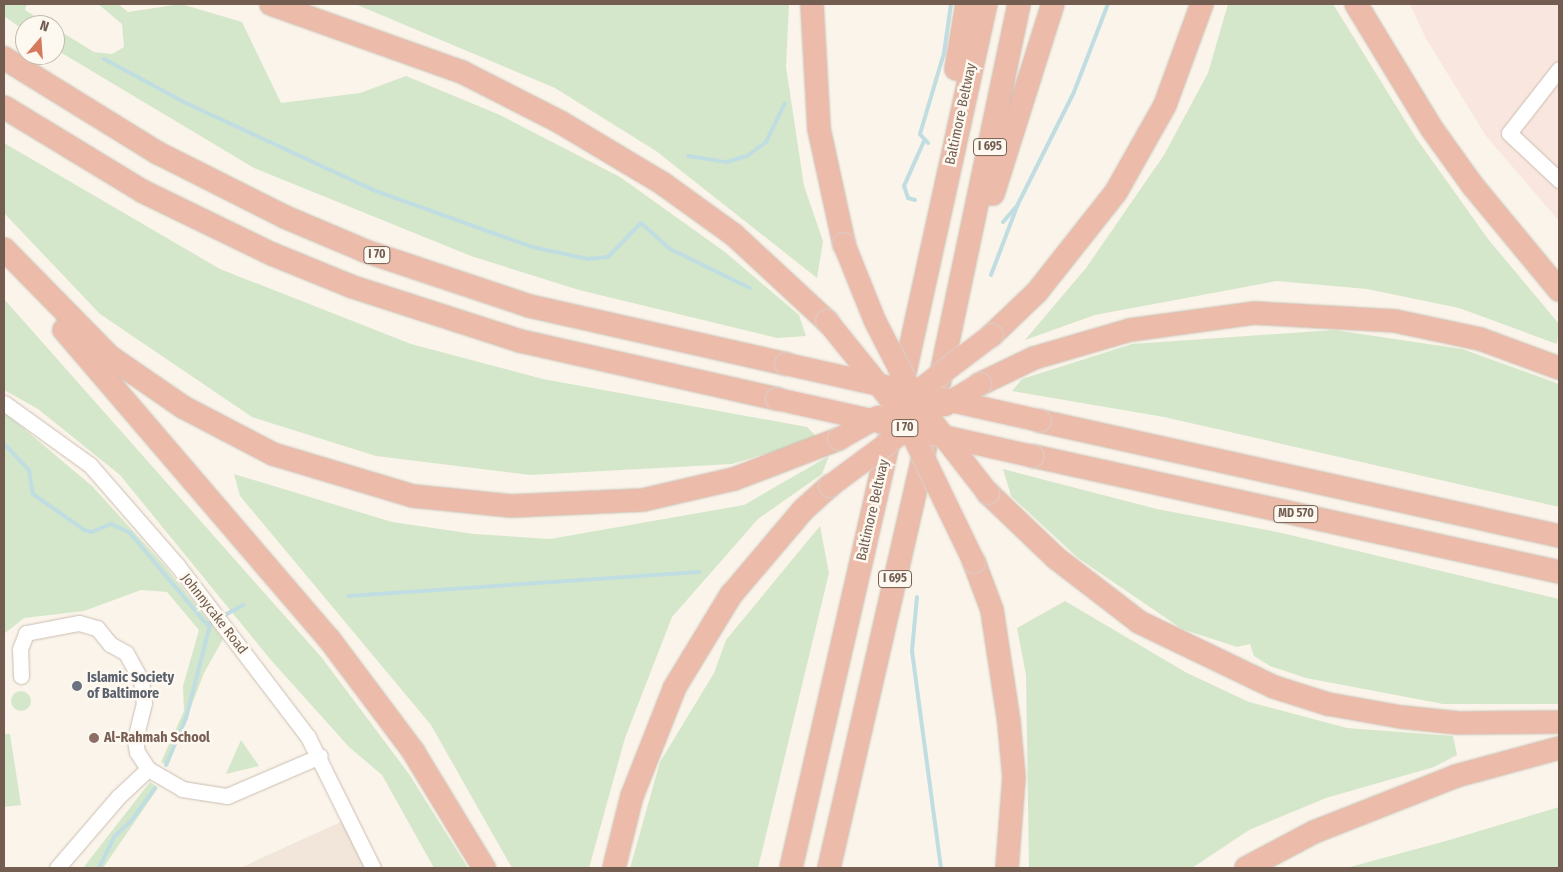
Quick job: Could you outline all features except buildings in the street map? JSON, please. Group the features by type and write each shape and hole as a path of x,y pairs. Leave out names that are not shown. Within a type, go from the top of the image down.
{"highway":[{"path":"272,4 462,72 568,127 662,183 734,235 827,321 903,415 974,562 992,610 1009,723 1014,777 1007,868"},
{"path":"812,4 819,129 844,244 875,322 916,401 988,493 1062,563 1138,622 1274,687 1328,704 1401,717 1459,722 1559,722"},
{"path":"901,388 967,4"},
{"name":"Baltimore Beltway","path":"791,868 901,388 986,4"},
{"name":"I 695","path":"829,868 961,289 1019,4"},
{"path":"961,289 1054,4"},
{"path":"4,249 109,356 183,407 273,454 413,496 511,506 643,500 734,479 840,439 928,386 992,335 1037,292 1116,192 1165,105 1202,4"},
{"path":"1356,4 1399,79 1462,172 1559,290"},
{"name":"I 70","path":"4,58 167,158 365,251 529,306 1559,536"},
{"name":"I 70","path":"4,107 150,195 272,254 353,287 520,341 1033,456"},
{"path":"4,255 330,639 418,758 484,868"},
{"path":"614,868 632,796 675,686 731,595 803,510 830,486 906,428 980,384 1034,358 1130,330 1254,313 1404,323 1480,339 1559,368"},
{"name":"MD 570","path":"1033,456 1559,572"},
{"path":"1246,868 1314,832 1456,776 1559,748"}],"street":[{"path":"1559,69 1509,133 1559,180"},
{"name":"Johnnycake Road","path":"4,403 66,444 112,488 274,690 320,756 372,868"},
{"path":"21,676 20,649 26,633 79,623 98,628 110,644 126,653 139,673 144,703 135,740 148,769 182,789 228,796 320,756"},
{"path":"57,868 118,797 148,769"}],"shaded area":[{"path":"1410,4 1559,4 1559,221 1486,136 1425,37"},
{"path":"343,821 365,868 240,868"}],"green space":[{"path":"4,4 27,4 25,10 33,15 15,15 15,24 4,16"},
{"path":"98,4 118,4 128,12 181,4 242,22 281,103 360,93 406,76 500,115 620,177 725,252 799,315 806,336 777,338 579,290 471,256 254,168 65,55 65,34 94,52 112,54 124,47 122,24"},
{"path":"355,4 789,4 786,67 804,186 823,241 817,278 656,151 555,88"},
{"path":"1228,4 1333,4 1416,138 1488,239 1559,324 1557,344 1459,308 1367,289 1277,281 1095,315 1025,340 1086,268 1164,155 1208,73"},
{"path":"4,143 220,269 411,344 543,379 807,427 818,438 732,464 530,475 376,456 252,417 100,314 4,213"},
{"path":"4,299 322,658 409,774 468,868 434,868 382,775 349,747 270,659 120,475 38,409 4,390"},
{"path":"1334,330 1462,349 1559,384 1559,507 1164,417 1012,391 1022,379 1132,344"},
{"path":"4,412 92,486 165,566 223,639 204,673 168,766 161,762 184,711 183,686 199,630 167,592 141,590 84,611 24,618 4,634"},
{"path":"829,456 822,474 758,519 672,617 625,738 589,868 512,868 431,725 240,496 234,474 392,522 474,534 550,539 744,505"},
{"path":"1003,469 1157,509 1282,533 1559,599 1559,704 1443,704 1306,678 1270,666 1254,656 1250,644 1237,647 1182,629 1078,558 1011,496"},
{"path":"820,526 829,573 758,868 630,868 660,762 714,673 726,640"},
{"path":"1065,601 1187,673 1249,702 1347,728 1453,736 1457,755 1434,767 1326,798 1249,830 1192,868 1029,868 1026,675 1017,628"},
{"path":"21,691 28,694 31,701 28,708 21,711 14,708 11,701 14,694"},
{"path":"4,734 10,734 21,805 4,807"},
{"path":"241,740 259,766 226,774"},
{"path":"150,782 158,788 103,868 83,868"},
{"path":"1559,807 1559,868 1346,868 1446,841"}],"waterway":[{"path":"928,143 920,134 944,53 951,4"},
{"path":"991,275 1018,204 1074,92 1108,4"},
{"path":"104,59 188,104 373,190 532,247 588,259 608,257 641,223 670,249 750,288"},
{"path":"688,156 727,162 747,156 766,142 785,103"},
{"path":"915,200 908,198 904,186 924,141"},
{"path":"1003,222 1016,207"},
{"path":"4,444 29,470 33,494 84,530 92,532 111,524 130,533 203,620 207,624 214,622"},
{"path":"348,596 699,572"},
{"path":"917,597 912,651 941,868"},
{"path":"225,615 243,605"},
{"path":"166,765 186,718 210,625"},
{"path":"99,868 114,837 131,821 155,788"}],"place":[{"name":"Islamic Society of Baltimore","path":"77,686"},
{"name":"Al-Rahmah School","path":"94,738"}]}
